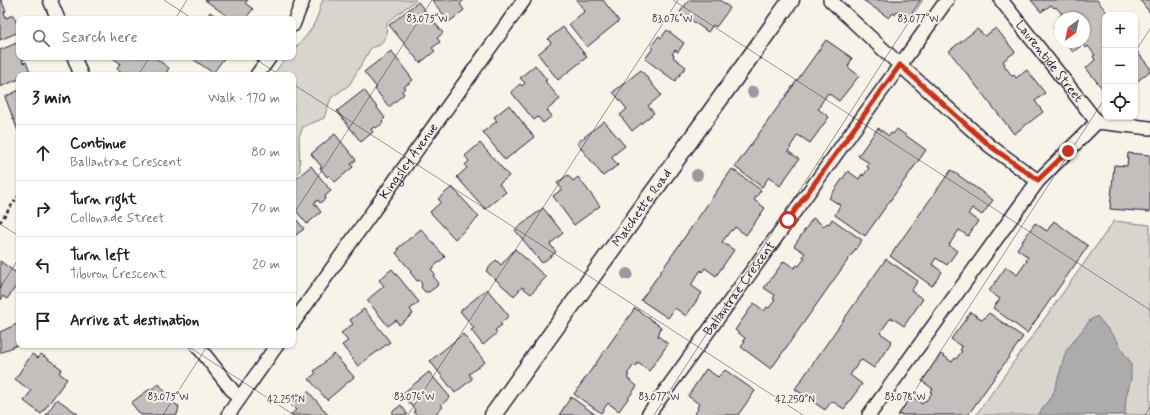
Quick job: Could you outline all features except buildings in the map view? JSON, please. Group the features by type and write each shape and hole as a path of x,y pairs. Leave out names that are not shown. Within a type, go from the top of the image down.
{"street":[{"path":"50,0 57,16"},
{"path":"296,18 303,0"},
{"name":"Kingsley Avenue","path":"296,319 524,0"},
{"name":"Matchette Road","path":"493,415 790,0"},
{"path":"830,0 990,146 1038,180"},
{"name":"Ballantrae Crescent","path":"648,415 947,0"},
{"name":"Laurentide Street","path":"1001,0 1097,122"},
{"path":"75,60 80,72"},
{"path":"259,72 268,60"},
{"path":"869,415 1038,180 1097,122 1150,128"},
{"path":"199,348 239,399"},
{"path":"228,415 275,348"}],"path":[{"path":"0,222 16,199"}],"shaded area":[{"path":"323,0 416,0 387,23 386,36 380,45 371,48 349,85 331,98 324,118 303,127 299,137 300,171 296,174 296,72 275,72 284,60 296,60 296,47 310,31 318,15"},
{"path":"1114,221 1150,225 1150,415 976,415"},
{"path":"1097,316 1117,340 1131,363 1131,379 1126,397 1125,415 1038,415 1054,392 1066,351 1090,320"}],"route":[{"path":"788,220 900,65 990,146 1038,180 1068,151"}]}
